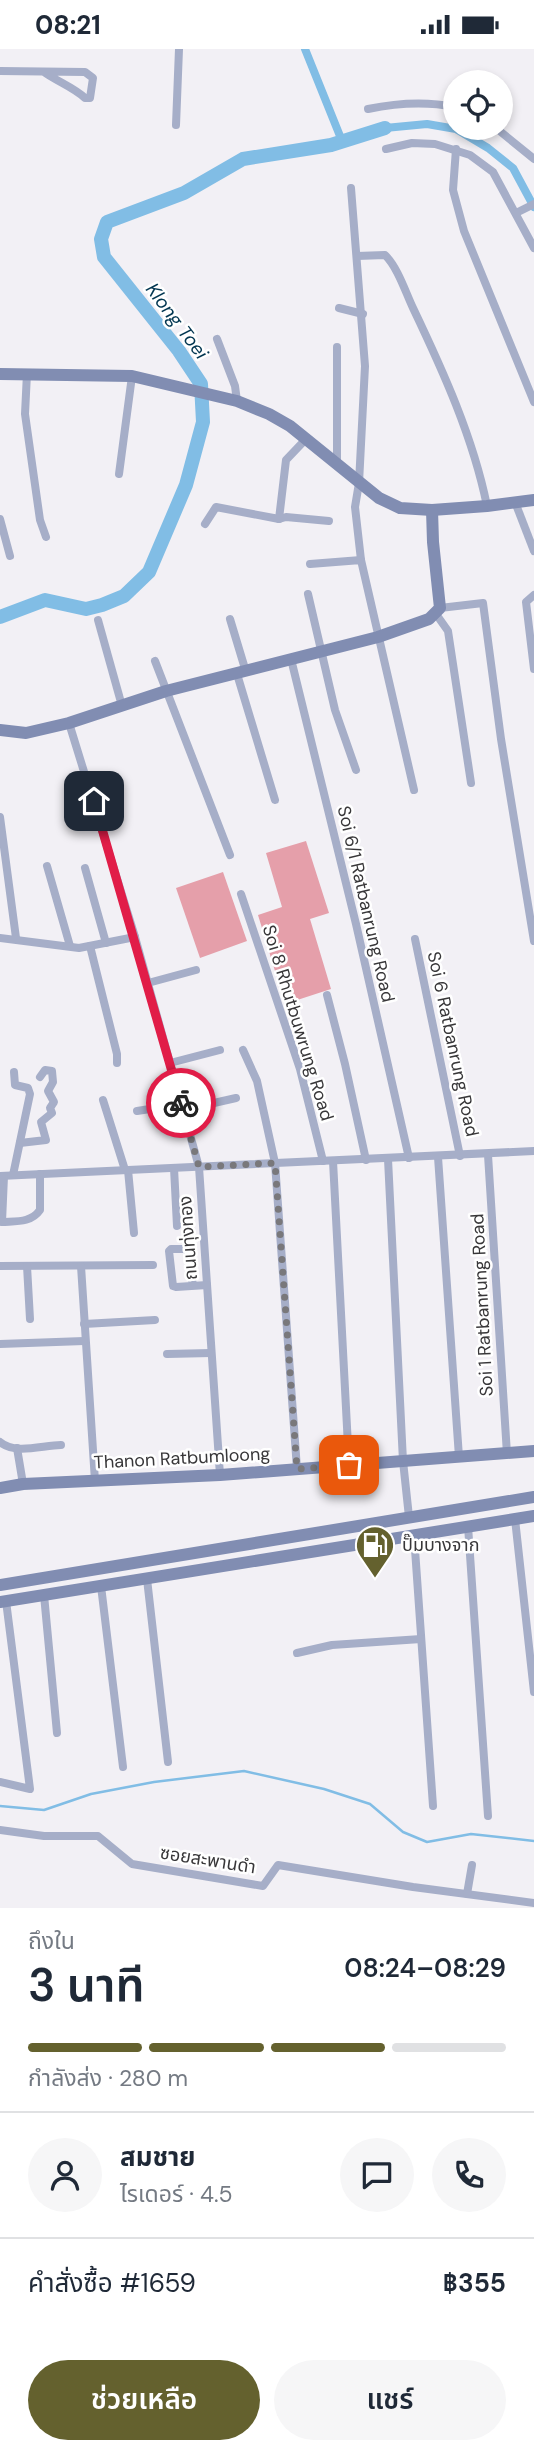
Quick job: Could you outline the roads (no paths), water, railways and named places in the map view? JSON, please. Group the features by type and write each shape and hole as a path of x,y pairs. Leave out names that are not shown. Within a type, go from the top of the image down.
{"street":[{"path":"176,125 179,49"},
{"path":"0,71 75,71 91,75 93,83 90,98 85,98 44,72"},
{"path":"368,109 408,103 443,106"},
{"path":"511,140 534,159"},
{"path":"386,149 412,143 435,144 470,155 493,172 519,211 534,248"},
{"path":"456,149 453,190 464,231 534,402"},
{"path":"351,188 365,366 359,483 355,507 361,560 414,790"},
{"path":"519,211 534,204"},
{"path":"358,256 385,255 399,277 452,397 481,476 487,506"},
{"path":"340,308 363,314"},
{"path":"218,339 235,386 237,401"},
{"path":"337,347 337,463"},
{"path":"27,373 25,414 40,520 46,537"},
{"path":"0,374 132,376 237,401 268,414 306,439 379,498 400,508 432,510 534,500"},
{"path":"119,474 132,376"},
{"path":"279,519 286,460 306,439"},
{"path":"515,502 534,551"},
{"path":"205,524 216,507 279,519 286,517 329,521"},
{"path":"432,510 438,611 448,631 471,783"},
{"path":"0,519 10,556"},
{"path":"310,564 361,560"},
{"path":"308,594 335,710 356,770"},
{"path":"534,595 526,601 534,669"},
{"path":"0,730 26,733 69,723 166,691 378,637 429,619 438,611 483,603 501,739 534,941"},
{"path":"230,619 275,800"},
{"path":"98,621 122,706"},
{"name":"Soi 6/1 Ratbanrung Road","path":"291,659 356,924 409,1158"},
{"path":"155,661 230,855"},
{"name":"ถนนทุ่งทอง","path":"69,723 135,937 199,1167 220,1475"},
{"path":"0,817 16,938"},
{"path":"47,866 70,946"},
{"path":"85,868 106,943"},
{"name":"Soi 8 Rhutbuwrung Road","path":"241,894 328,1161 349,1465"},
{"path":"0,938 90,946 135,937"},
{"name":"Soi 6 Ratbanrung Road","path":"415,939 460,1156"},
{"path":"90,946 117,1063"},
{"path":"148,983 197,970"},
{"path":"327,995 366,1160"},
{"path":"170,1063 220,1050"},
{"path":"243,1050 257,1081 275,1163 297,1469"},
{"path":"20,1143 46,1140 41,1122 52,1113 50,1108 54,1103 48,1091 53,1082 52,1071 45,1070 40,1077"},
{"path":"14,1072 15,1086 28,1088 30,1094 20,1143 6,1176 1,1222 36,1216 40,1210 40,1174"},
{"path":"136,1111 236,1098"},
{"path":"103,1100 127,1170 134,1233"},
{"path":"6,1176 534,1151"},
{"name":"Soi 1 Ratbanrung Road","path":"488,1155 507,1454"},
{"path":"438,1157 459,1457"},
{"path":"388,1159 403,1461 409,1517"},
{"path":"174,1168 177,1226"},
{"path":"193,1286 188,1249 170,1249 172,1285 176,1287 193,1286 207,1285"},
{"path":"0,1266 153,1265"},
{"path":"27,1266 30,1319"},
{"path":"81,1266 95,1481"},
{"path":"84,1325 155,1320"},
{"path":"0,1344 85,1341"},
{"path":"167,1355 211,1353"},
{"path":"0,1442 9,1448 61,1445"},
{"path":"17,1448 23,1484"},
{"name":"Thanon Ratbumloong","path":"0,1488 23,1484 220,1475 534,1451"},
{"path":"0,1585 534,1497"},
{"path":"0,1782 30,1789 3,1602 534,1516"},
{"path":"515,1519 534,1692"},
{"path":"468,1526 488,1816"},
{"path":"414,1535 433,1806"},
{"path":"145,1562 168,1762"},
{"path":"101,1586 123,1767"},
{"path":"44,1595 57,1733"},
{"path":"297,1653 332,1645 421,1639"},
{"name":"ซอยสะพานดำ","path":"0,1830 44,1836 98,1836 132,1864 263,1885 278,1865 534,1903"},
{"path":"467,1894 472,1865"},
{"path":"496,1908 498,1898"}],"waterway":[{"path":"305,49 342,141"},
{"path":"385,128 427,124 456,129 488,148 513,168 534,207"},
{"name":"Klong Toei","path":"0,617 45,600 86,609 124,596 149,572 186,485 203,422 201,384 179,351 104,257 101,239 107,222 184,193 243,159 331,145 385,128"},
{"path":"0,1806 44,1810 91,1794 154,1782 244,1771 324,1789 370,1804 403,1832 427,1842 471,1834 534,1841"}],"place":[{"name":"ปั๊มบางจาก","path":"375,1579"}]}
